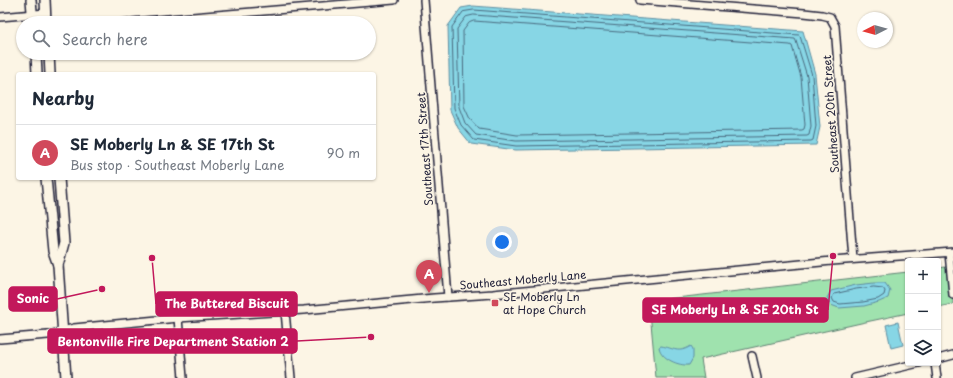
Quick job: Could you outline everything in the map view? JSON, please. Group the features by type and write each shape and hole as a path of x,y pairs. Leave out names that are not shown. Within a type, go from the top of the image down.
{"main road":[{"path":"32,0 33,16"},
{"path":"44,0 46,13"},
{"path":"36,60 37,72"},
{"path":"49,60 50,72"},
{"path":"46,180 53,251 58,265 66,378"},
{"path":"58,265 64,243 59,180"}],"street":[{"path":"203,16 394,0"},
{"name":"Southeast 17th Street","path":"424,0 448,297"},
{"name":"Southeast 20th Street","path":"640,0 782,11 830,17 836,26 853,259"},
{"path":"40,16 46,13"},
{"path":"0,17 16,18"},
{"path":"951,252 953,295"},
{"name":"Southeast Moberly Lane","path":"0,339 44,336 74,328 178,318 304,310 580,286 853,259 951,252"},
{"path":"285,311 291,378"},
{"path":"178,318 183,378"},
{"path":"941,358 953,355"},
{"path":"752,356 757,378"},
{"path":"855,378 906,366"},
{"path":"935,366 937,378"}],"green space":[{"path":"953,266 953,304 941,306 941,294 941,268"},
{"path":"905,272 905,314 701,359 704,378 656,378 649,301"}],"water":[{"path":"473,6 803,31 815,74 820,127 816,145 516,150 471,144 458,128 450,110 448,26 461,8"},
{"path":"885,283 890,290 888,298 864,306 839,308 831,305 827,298 831,291 856,285"},
{"path":"898,322 903,345 891,348 886,325"},
{"path":"661,346 676,350 683,350 691,346 693,349 693,358 689,365 676,363 663,355 659,347"}],"place":[{"name":"SE Moberly Ln & SE 20th St","path":"833,256"},
{"name":"The Buttered Biscuit","path":"152,258"},
{"name":"Sonic","path":"102,289"},
{"name":"SE Moberly Ln & SE 17th St","path":"429,293"},
{"name":"SE Moberly Ln at Hope Church","path":"495,303"},
{"name":"Bentonville Fire Department Station 2","path":"371,337"}]}
